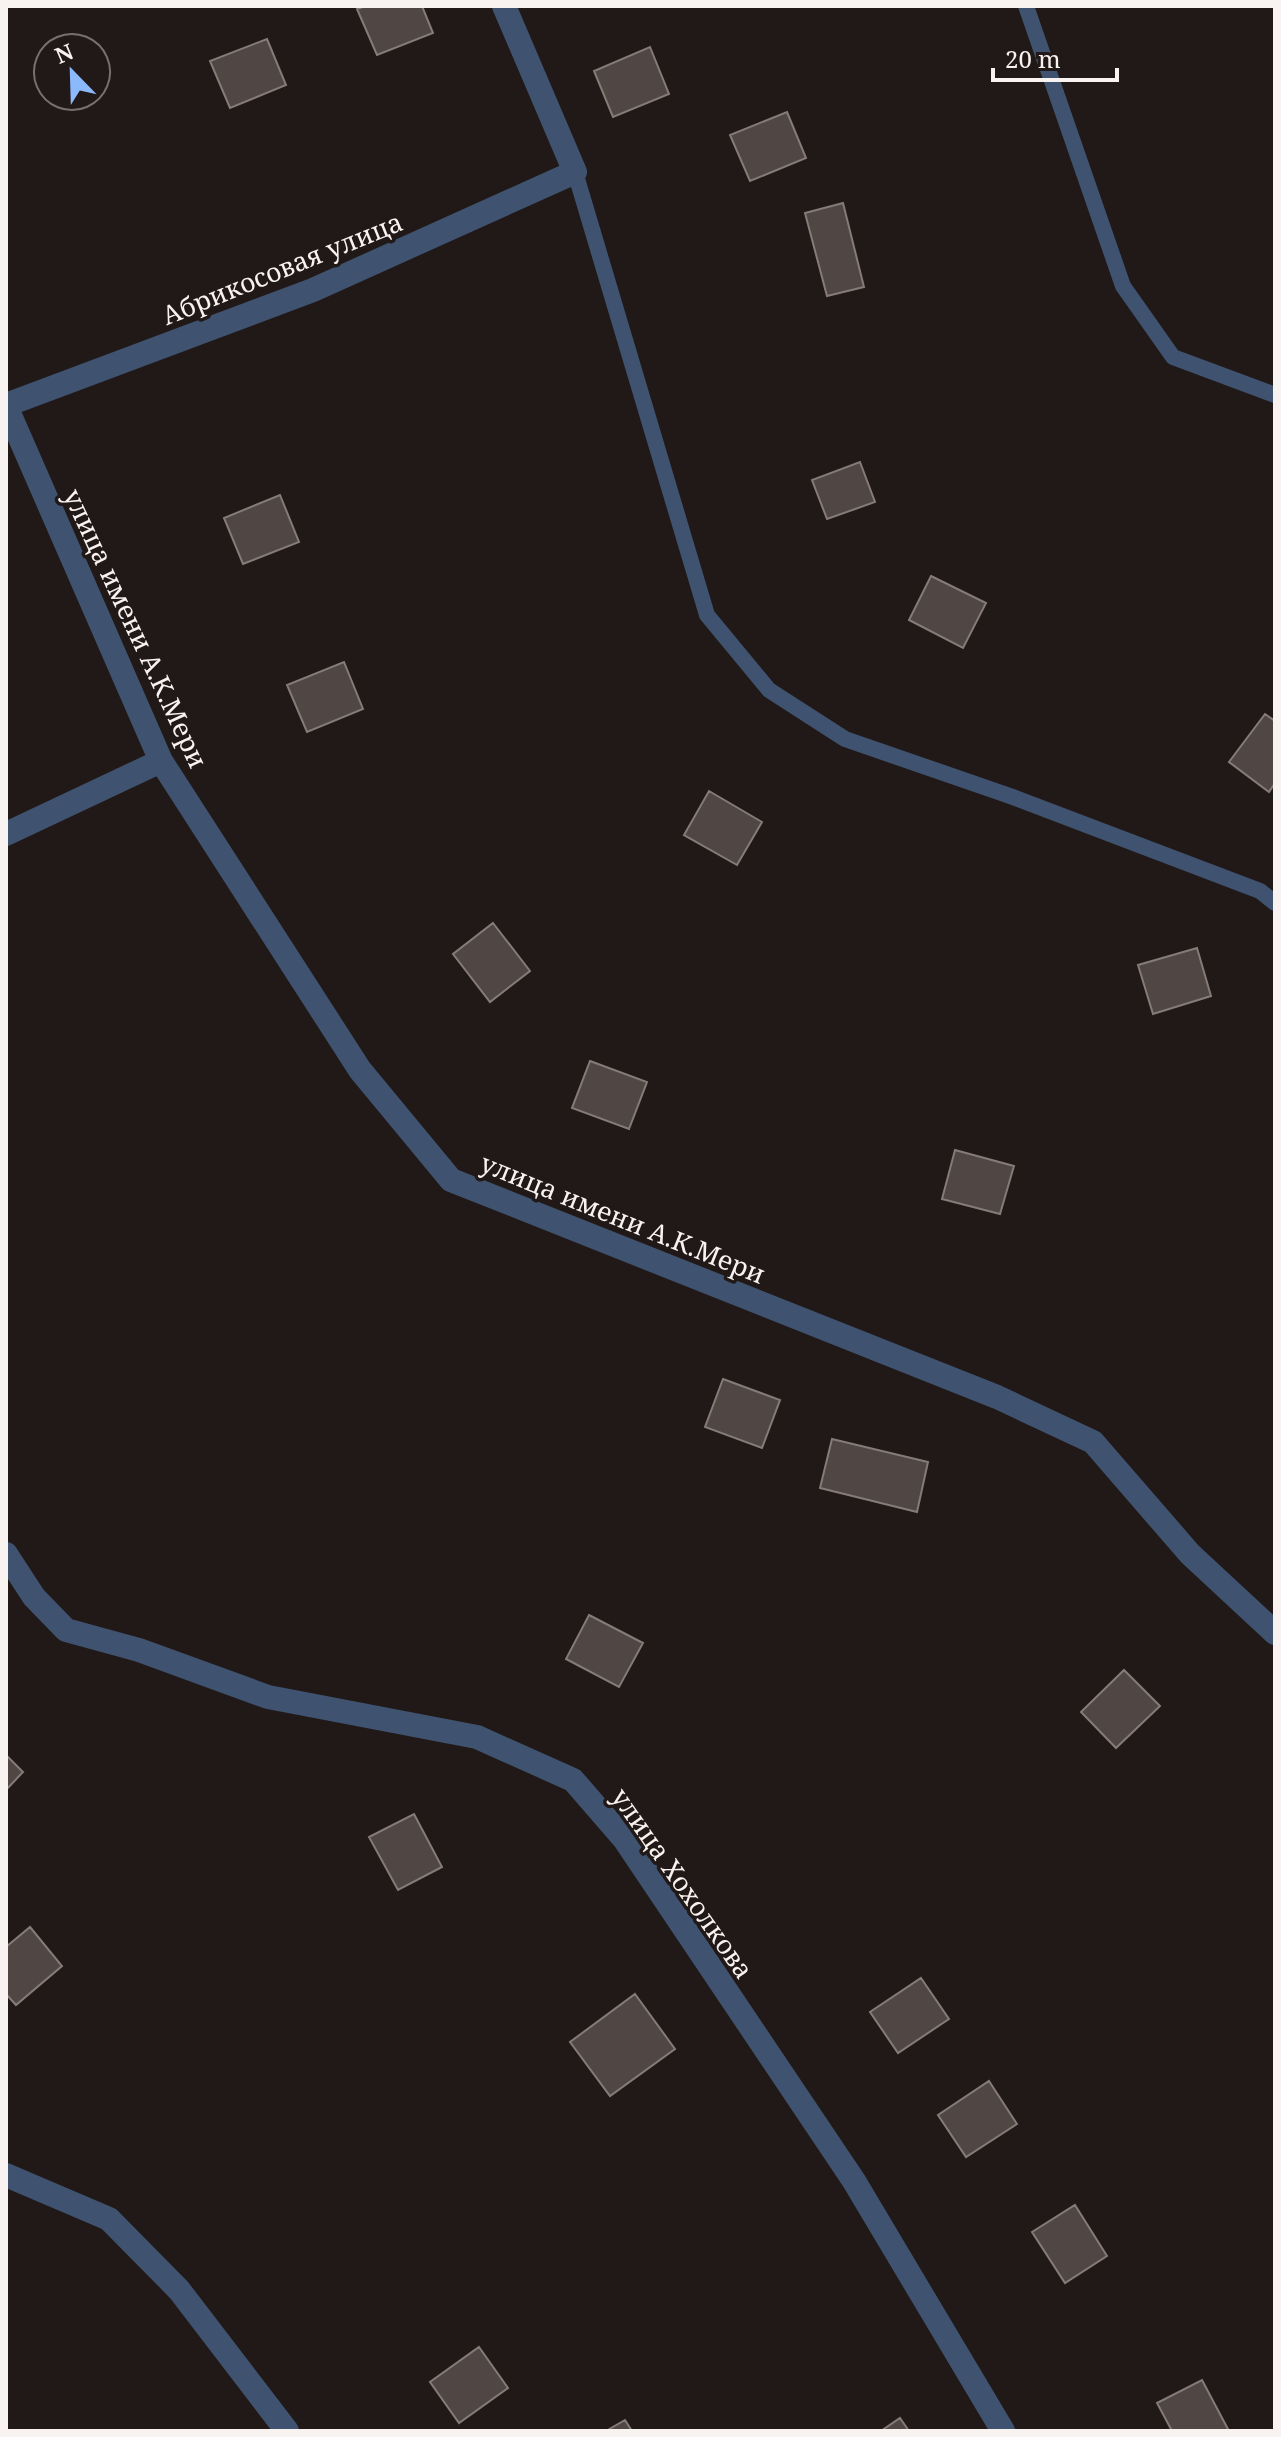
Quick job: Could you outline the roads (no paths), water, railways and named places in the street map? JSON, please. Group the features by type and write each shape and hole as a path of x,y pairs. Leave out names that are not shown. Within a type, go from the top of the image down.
{"street":[{"path":"504,6 575,172"},
{"name":"Абрикосовая улица","path":"6,406 313,290 575,172"},
{"name":"улица имени А.К.Мери","path":"6,406 161,761 360,1070 451,1180 997,1397 1093,1442 1190,1554 1275,1633"},
{"path":"6,834 161,761"},
{"name":"улица Хохолкова","path":"6,1554 34,1597 66,1630 139,1650 268,1697 477,1737 573,1780 625,1840 854,2181 1003,2431"},
{"path":"6,2175 109,2219 179,2290 287,2431"}],"lane":[{"path":"1026,6 1123,286 1173,357 1275,395"},
{"path":"575,172 707,615 769,690 845,739 1025,801 1260,891 1275,903"}]}
